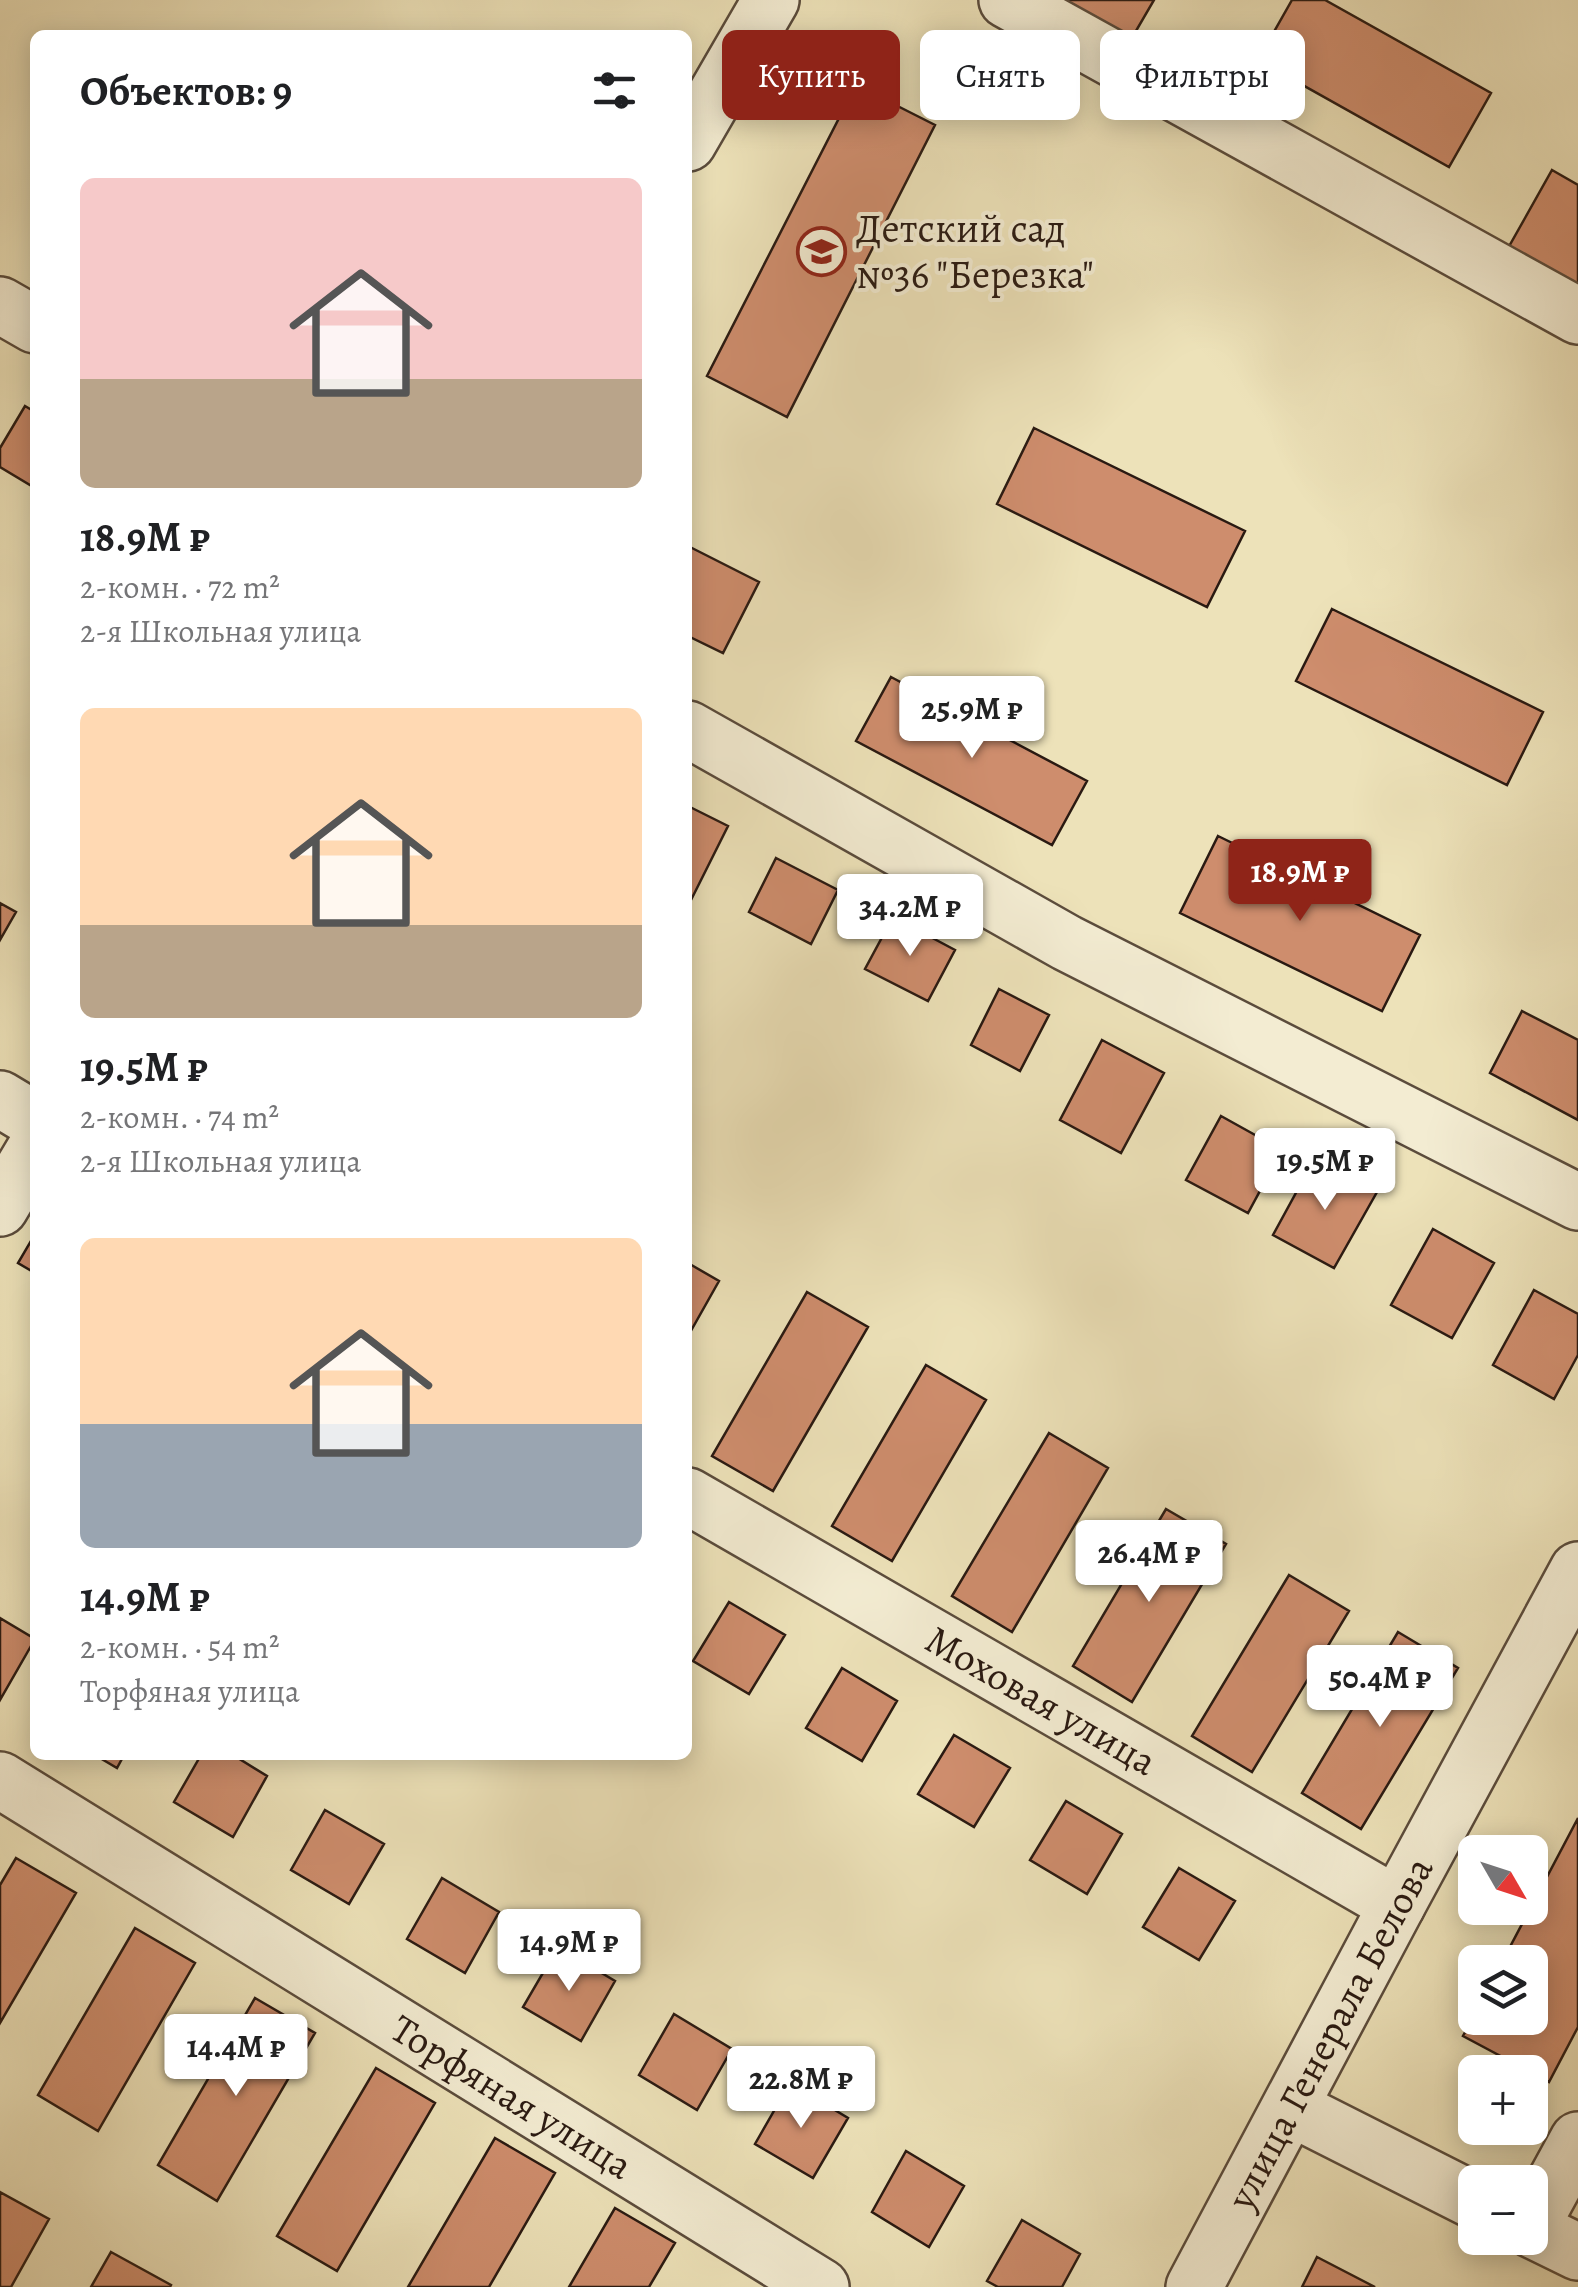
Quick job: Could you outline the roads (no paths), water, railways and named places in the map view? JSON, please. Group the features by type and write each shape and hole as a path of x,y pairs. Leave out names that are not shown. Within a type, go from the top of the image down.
{"street":[{"path":"692,135 771,0"},
{"path":"1007,0 1578,316"},
{"path":"0,305 30,322"},
{"path":"692,731 1066,943 1578,1202"},
{"path":"0,1099 30,1117"},
{"path":"0,1208 30,1157"},
{"name":"Моховая улица","path":"692,1498 1396,1904"},
{"name":"улица Генерала Белова","path":"1194,2287 1578,1570"},
{"name":"Торфяная улица","path":"0,1780 821,2287"},
{"path":"1290,2108 1458,2192"},
{"path":"1548,2196 1578,2140"},
{"path":"1548,2237 1578,2252"}],"place":[{"name":"Детский сад №36 \"Березка\"","path":"821,251"}]}
